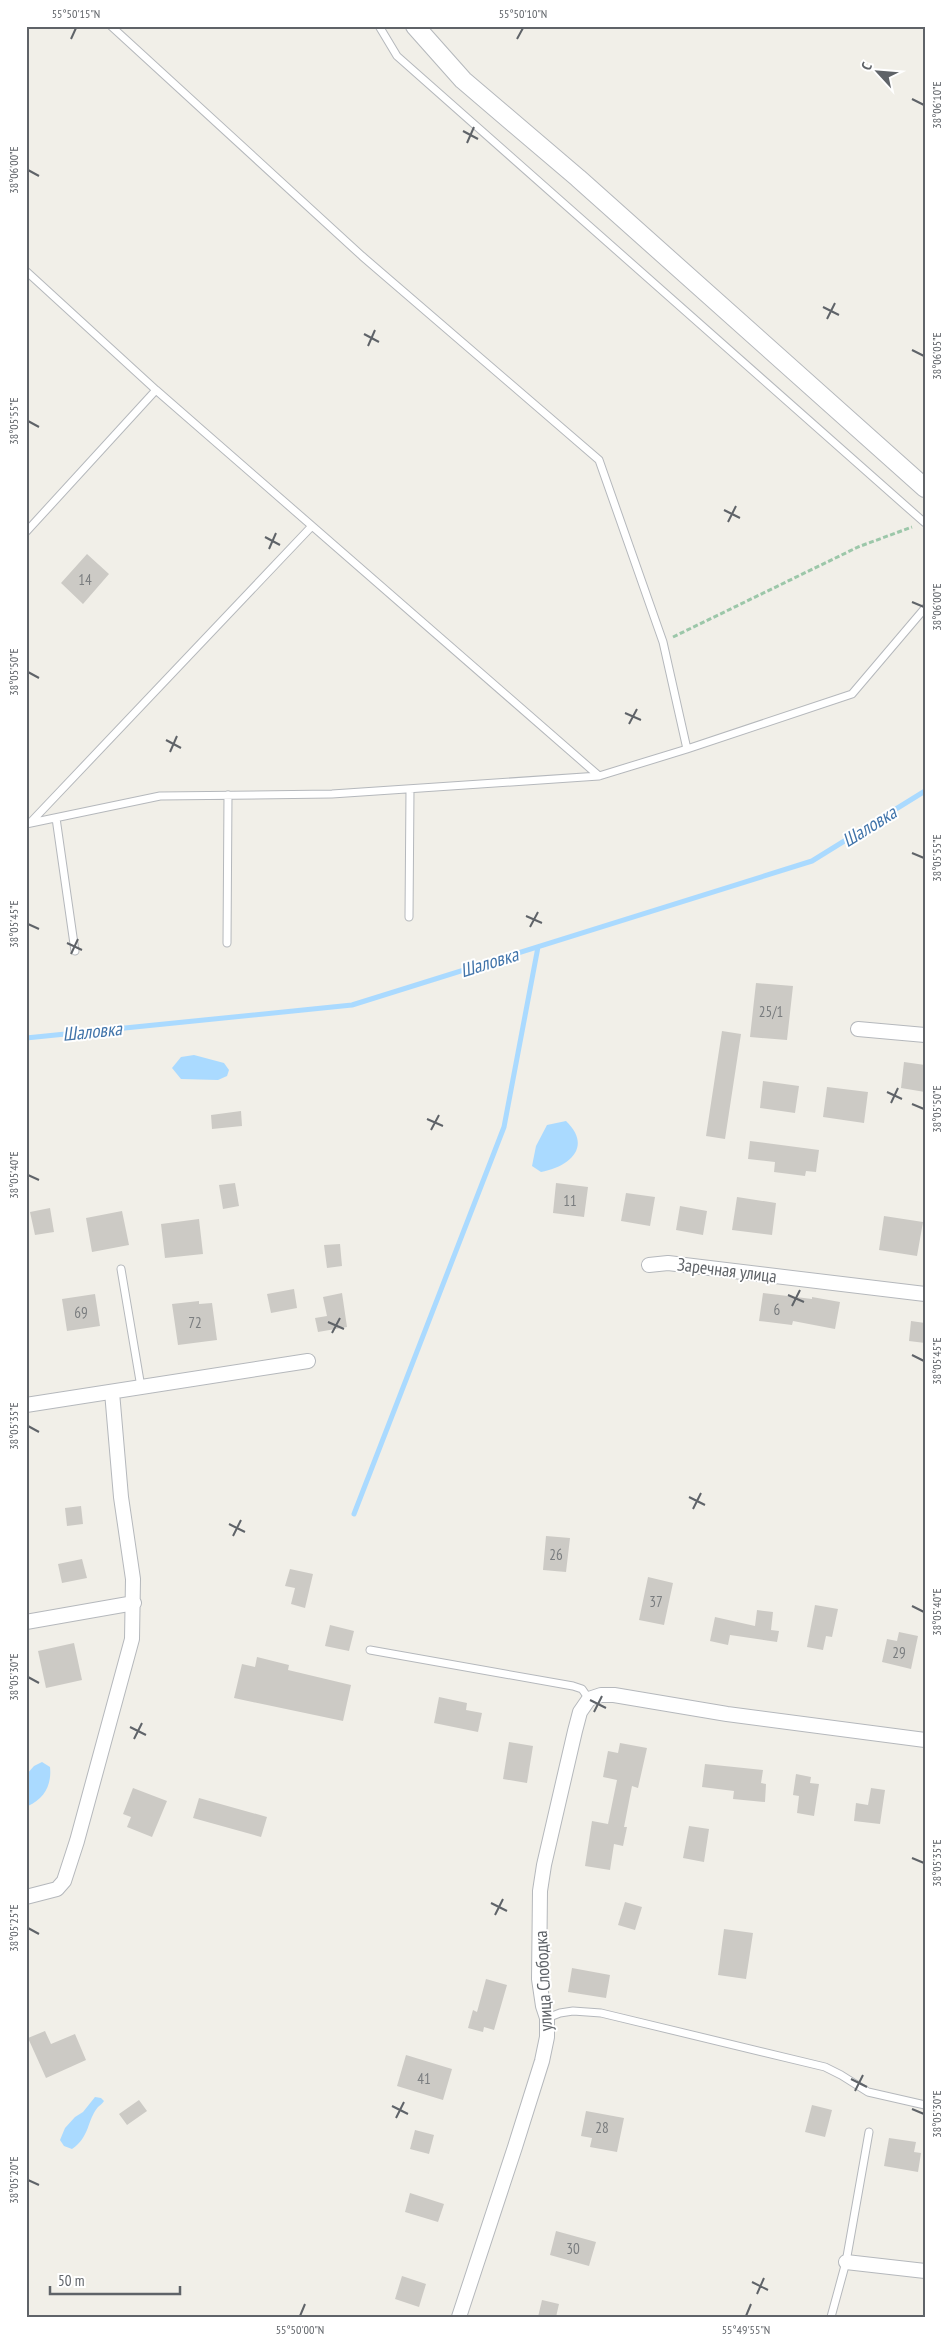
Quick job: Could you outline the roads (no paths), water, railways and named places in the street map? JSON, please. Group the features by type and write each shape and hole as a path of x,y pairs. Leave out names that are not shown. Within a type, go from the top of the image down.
{"street":[{"path":"415,26 463,80 592,191 925,488"},
{"path":"858,1028 925,1035"},
{"name":"Заречная улица","path":"649,1265 668,1263 925,1294"},
{"path":"26,1405 308,1360"},
{"path":"26,1897 57,1889 64,1881 77,1841 132,1639 133,1579 121,1497 112,1392"},
{"path":"26,1622 134,1602"},
{"path":"589,1699 601,1695 614,1695 727,1714 925,1740"},
{"name":"улица Слободка","path":"459,2317 542,2061 548,2018 543,2006 539,1979 540,1892 544,1865 575,1731 580,1712 589,1699"},
{"path":"846,2262 925,2271"}],"lane":[{"path":"111,26 362,256 598,460 662,642 686,749"},
{"path":"379,26 397,56 921,524"},
{"path":"26,271 156,390 599,776"},
{"path":"26,532 156,390"},
{"path":"28,824 312,526"},
{"path":"28,824 160,796 332,794 599,776 852,694 925,608"},
{"path":"410,788 410,917"},
{"path":"227,942 228,795"},
{"path":"56,818 75,951"},
{"path":"121,1269 141,1387"},
{"path":"370,1650 573,1686 582,1689 589,1699"},
{"path":"548,2018 560,2013 573,2011 601,2013 647,2023 825,2067 868,2092 925,2105"},
{"path":"831,2317 846,2262 869,2132"}],"water":[{"path":"194,1055 224,1063 229,1070 227,1076 218,1080 181,1079 172,1068 181,1057"},
{"path":"566,1121 574,1130 577,1139 577,1147 574,1154 561,1166 541,1172 532,1166 536,1146 547,1125"},
{"path":"42,1762 50,1767 50,1780 43,1795 28,1806 26,1775 34,1766"},
{"path":"95,2097 101,2098 104,2101 94,2112 82,2139 72,2149 64,2146 60,2140 65,2128 75,2117 83,2112"}],"waterway":[{"name":"Шаловка","path":"26,1038 352,1005 812,861 925,791"},
{"path":"354,1514 504,1127 538,947"}]}
